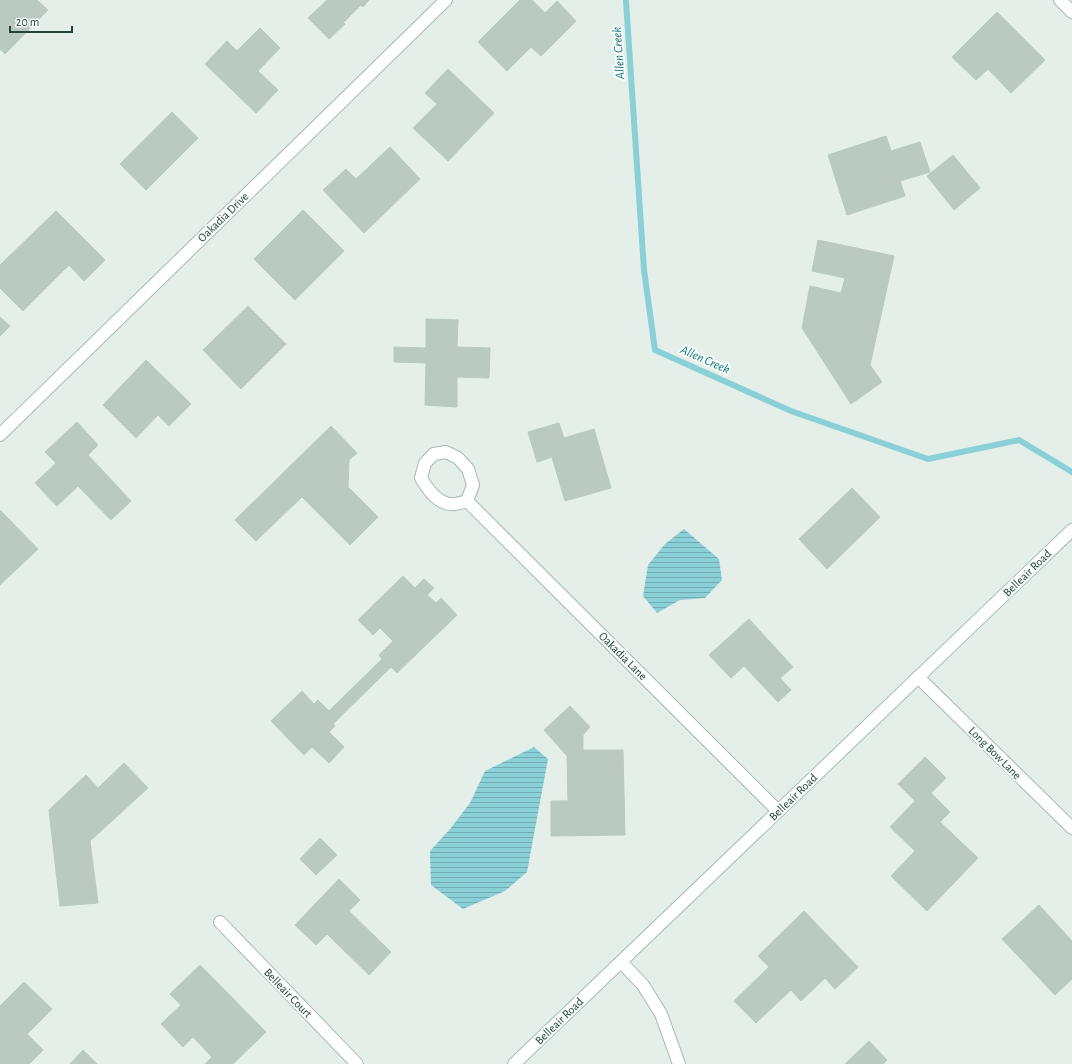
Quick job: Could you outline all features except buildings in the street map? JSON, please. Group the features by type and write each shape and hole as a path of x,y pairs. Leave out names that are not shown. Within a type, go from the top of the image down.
{"street":[{"name":"Oakadia Drive","path":"0,435 446,0"},
{"path":"1060,0 1072,12"},
{"path":"446,452 458,458 468,469 473,485 467,501 454,504 447,503 441,501 428,490 421,478 425,463 434,454 446,452"},
{"name":"Oakadia Lane","path":"467,501 778,811"},
{"name":"Belleair Road","path":"514,1064 1072,530"},
{"name":"Long Bow Lane","path":"918,677 1072,828"},
{"name":"Belleair Court","path":"220,922 357,1064"},
{"path":"621,962 642,985 661,1014 679,1064"}],"water":[{"path":"684,529 719,559 722,580 705,598 680,600 657,613 643,596 648,565 665,544"},
{"path":"534,747 548,759 527,872 505,891 463,909 431,885 430,851 450,829 470,803 485,771"}],"waterway":[{"name":"Allen Creek","path":"626,1 644,270 655,350 791,411 928,459 1019,440 1072,472"}]}
